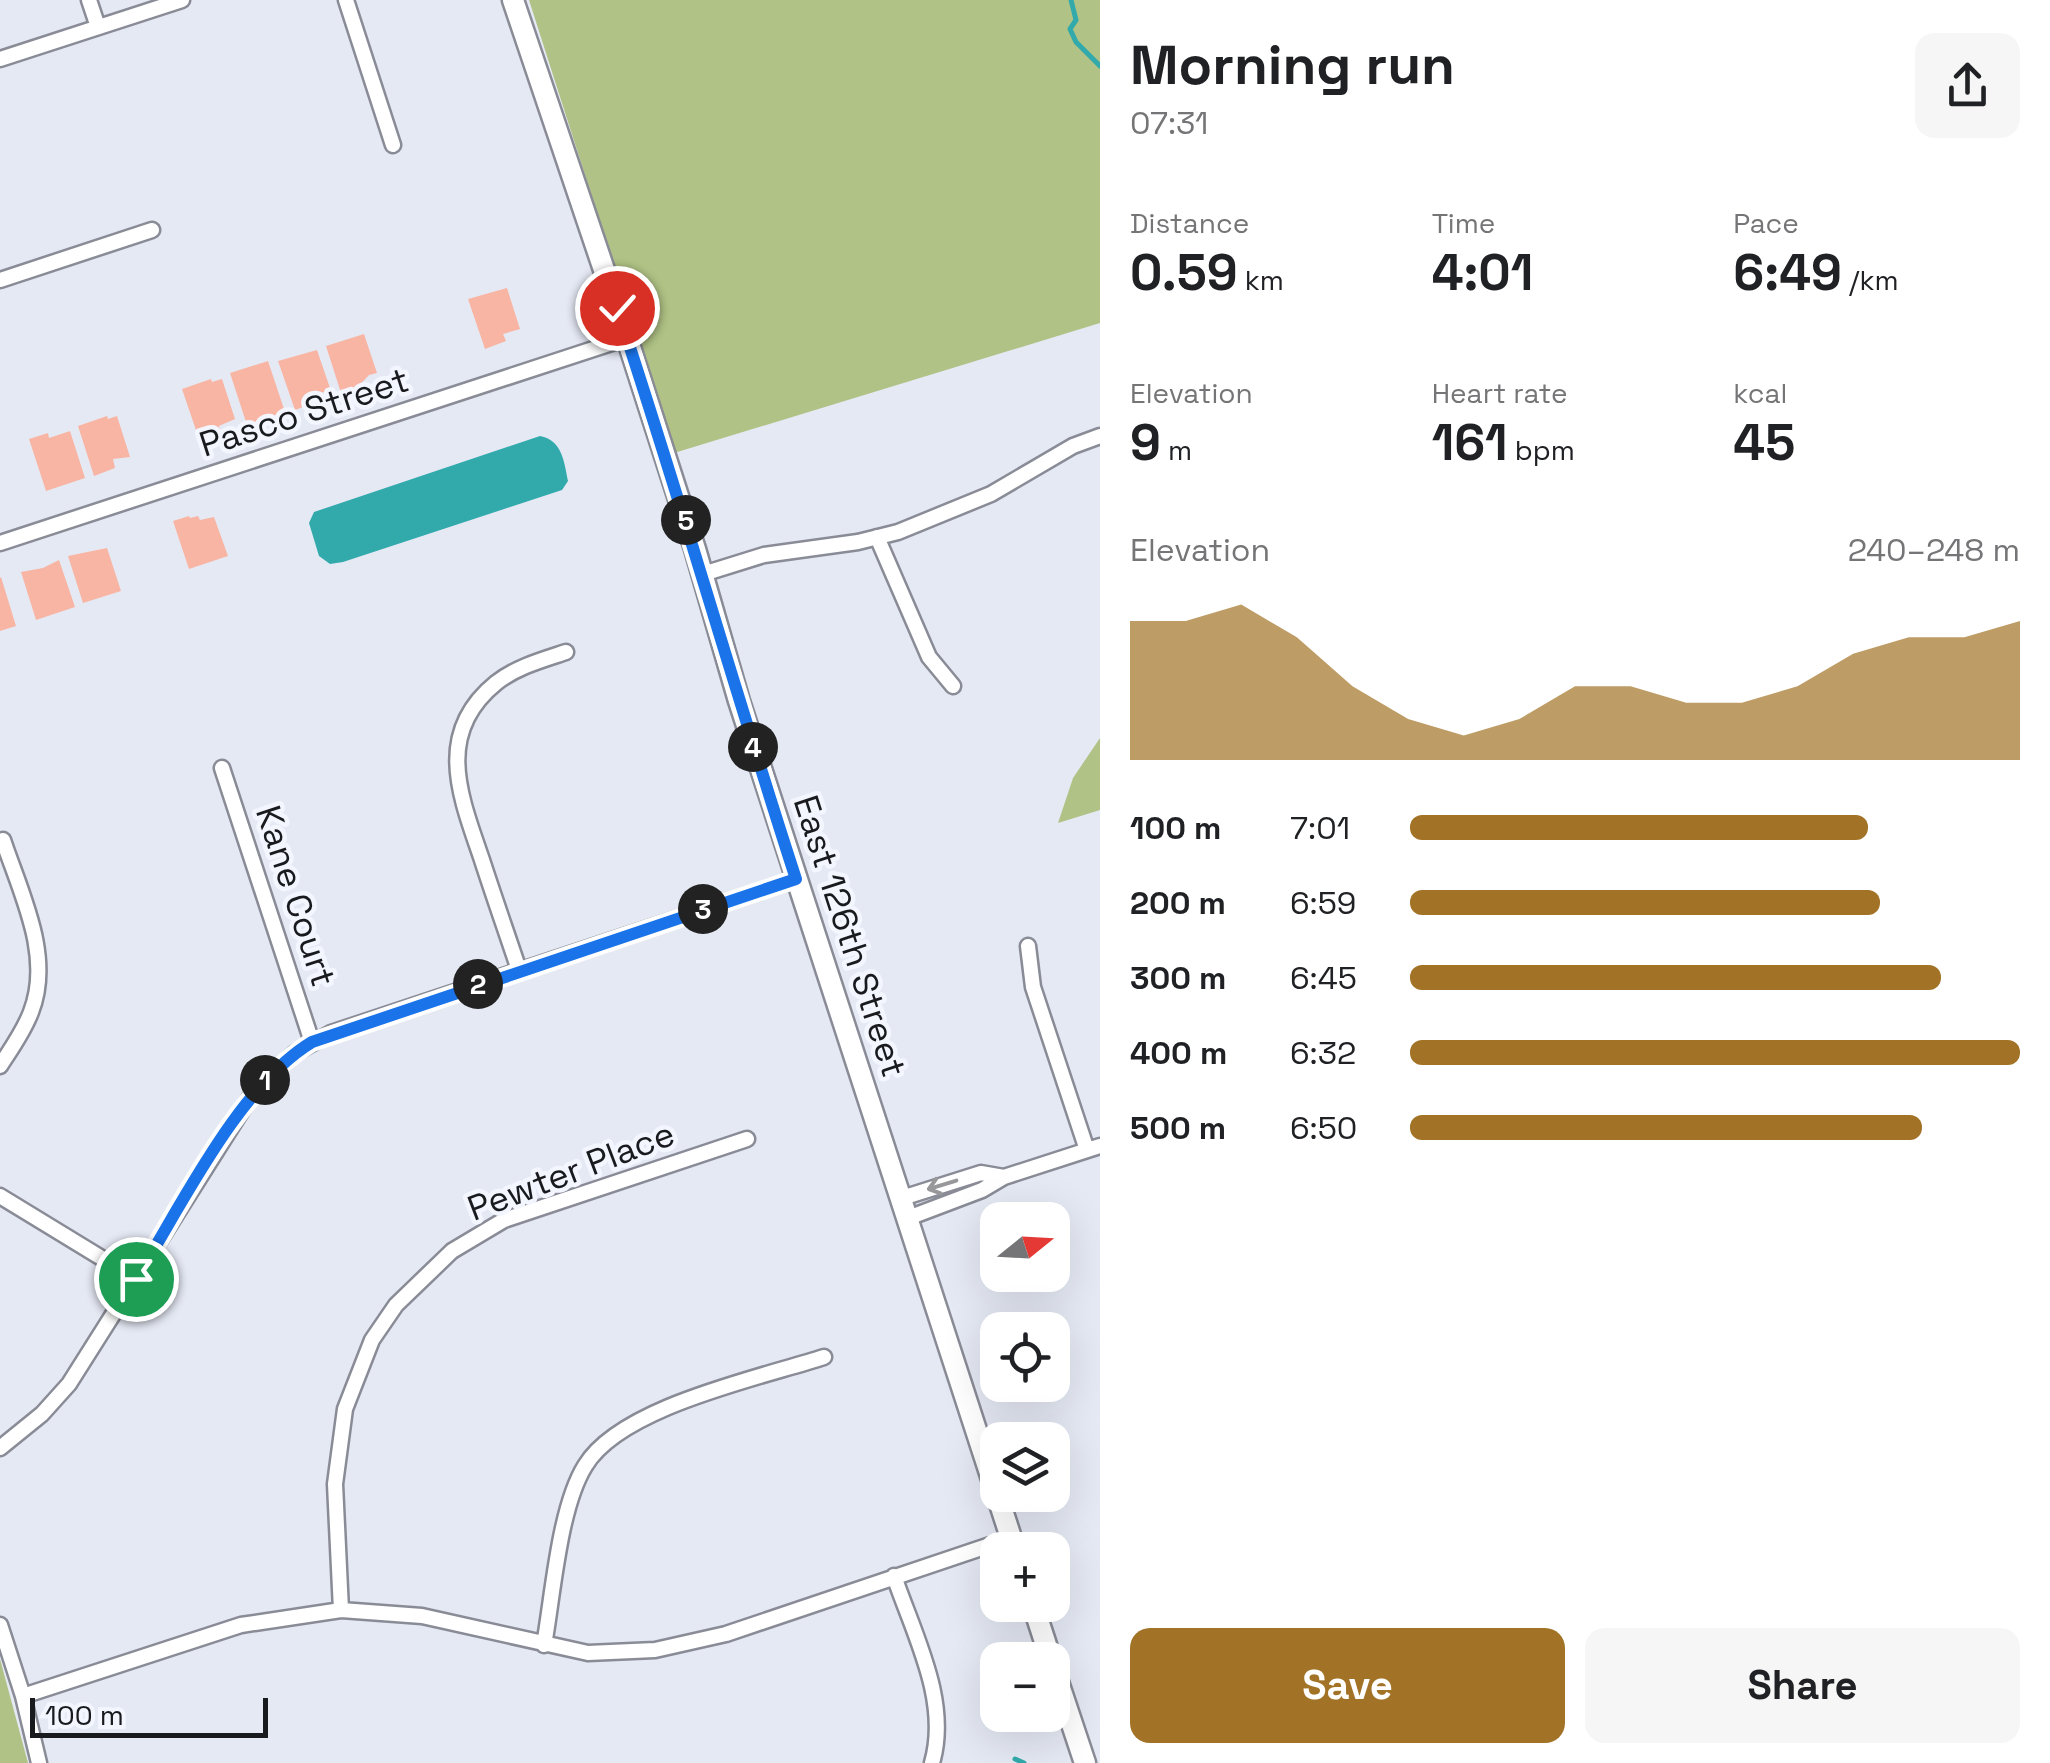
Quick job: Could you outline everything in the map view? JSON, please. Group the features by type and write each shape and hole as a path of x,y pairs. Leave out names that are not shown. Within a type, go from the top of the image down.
{"main road":[{"name":"East 126th Street","path":"513,0 627,338 703,574 738,701 1008,1532"},
{"path":"1070,1717 1085,1763"}],"street":[{"path":"89,0 98,27"},
{"path":"0,60 182,0"},
{"path":"346,0 393,145"},
{"path":"0,280 152,230"},
{"name":"Pasco Street","path":"0,542 627,338"},
{"path":"703,574 764,555 876,537 973,502 1073,446 1100,436"},
{"path":"876,537 929,657 953,686"},
{"path":"519,970 458,788 458,750 466,720 495,684 526,666 566,652"},
{"name":"Kane Court","path":"222,768 312,1042"},
{"path":"0,1066 28,1019 40,975 36,944 3,840"},
{"path":"0,1448 42,1414 69,1384 253,1093 312,1042 796,879"},
{"path":"905,1208 982,1190 1004,1178 1094,1148 1033,987 1028,946"},
{"name":"Pewter Place","path":"341,1610 335,1484 344,1409 372,1340 396,1305 452,1251 504,1220 747,1139"},
{"path":"0,1196 136,1279"},
{"path":"544,1646 573,1492 584,1468 602,1445 636,1420 824,1357"},
{"path":"23,1696 241,1625 341,1610 422,1616 544,1646 612,1654 694,1643 894,1576 980,1553"},
{"path":"894,1576 936,1706 932,1763"},
{"path":"0,1626 40,1763"}],"green space":[{"path":"529,0 1100,0 1100,323 674,453"},
{"path":"1100,738 1100,810 1058,823 1073,778"},
{"path":"0,1659 28,1763 0,1763"}],"water":[{"path":"540,436 553,442 561,452 568,481 562,490 343,562 330,564 319,556 309,523 314,512"}],"building":[{"path":"507,288 520,329 503,334 506,341 485,349 468,299"},
{"path":"364,334 377,373 369,375 357,388 341,393 326,346"},
{"path":"317,350 331,391 313,394 316,402 295,410 278,361"},
{"path":"268,361 285,412 247,425 230,373"},
{"path":"222,379 235,419 219,426 220,431 199,439 182,389"},
{"path":"117,416 130,457 113,459 115,468 94,476 78,426"},
{"path":"70,431 85,478 46,491 29,439"},
{"path":"198,516 200,520 214,517 228,556 189,569 173,521"},
{"path":"107,548 121,591 83,603 68,556"},
{"path":"59,560 75,607 36,620 21,572"},
{"path":"0,578 16,626 0,631"}],"waterway":[{"path":"1071,0 1076,20 1070,29 1076,42 1100,66"},
{"path":"1015,1759 1024,1763"}],"route":[{"path":"136,1279 253,1093 312,1042 421,1002 796,879 738,701 696,549 617,308"}]}
